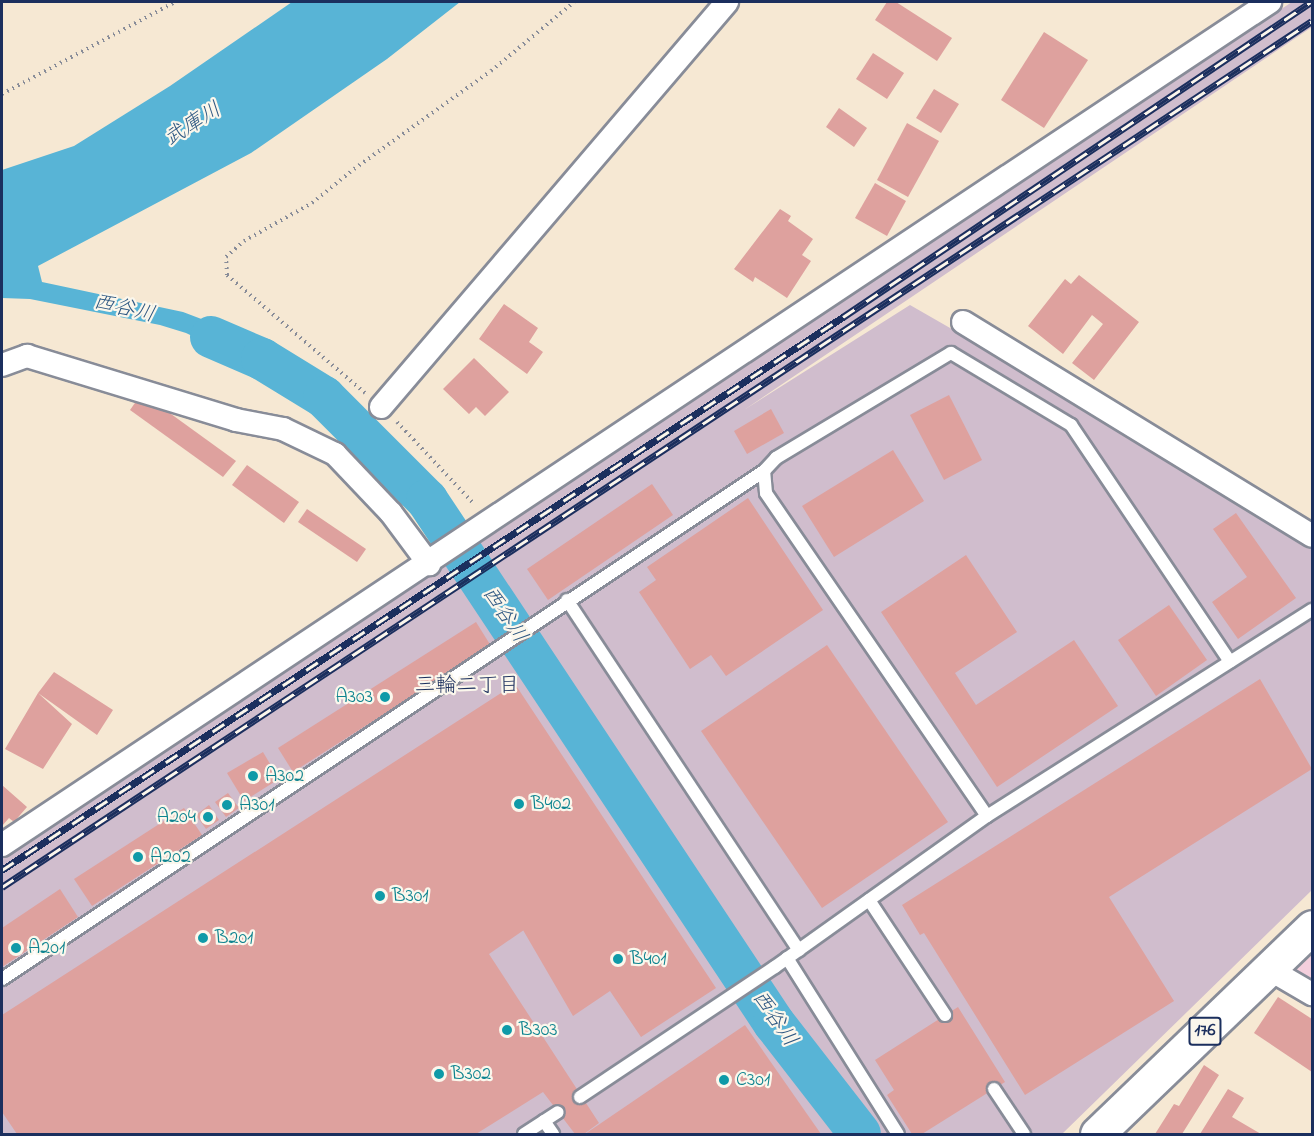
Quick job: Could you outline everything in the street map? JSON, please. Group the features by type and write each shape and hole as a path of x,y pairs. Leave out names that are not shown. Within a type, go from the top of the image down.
{"highway":[{"name":"176","path":"1097,1134 1312,927"}],"street":[{"path":"381,407 727,2"},
{"path":"2,845 429,564 1256,5"},
{"path":"963,322 1312,536"},
{"path":"2,365 27,357 236,420 283,429 334,454 391,513 429,564"},
{"path":"1269,969 1312,994"}],"lane":[{"path":"2,979 541,616 764,471 776,458 951,353 1071,425 1230,662"},
{"path":"764,471 766,493 987,816"},
{"path":"567,600 799,950"},
{"path":"580,1097 776,967 987,816 1312,610"},
{"path":"869,900 945,1015"},
{"path":"787,958 898,1134"},
{"path":"994,1089 1024,1134"},
{"path":"524,1134 558,1112"},
{"path":"544,1121 553,1134"}],"path":[{"path":"2,94 175,2"},
{"path":"490,521 381,407 227,275 226,257 244,241 312,203 354,169 490,71 574,2"}],"shaded area":[{"path":"1292,2 1312,2 1312,27 744,410 910,305 1103,416 1312,549 1312,890 1062,1134 2,1134 2,858"},
{"path":"1312,955 1312,983 1294,972"}],"water":[{"name":"武庫川","path":"292,2 460,2 387,59 251,153 38,266 42,282 183,312 270,345 257,367 186,333 160,325 30,299 2,298 2,170 74,146 170,86"}],"building":[{"path":"887,2 896,2 952,38 937,61 875,20"},
{"path":"1044,32 1088,60 1044,128 1001,100"},
{"path":"873,53 904,73 887,99 856,79"},
{"path":"934,89 959,104 941,133 916,118"},
{"path":"839,108 867,128 854,147 826,127"},
{"path":"907,123 939,141 908,197 877,180"},
{"path":"875,183 906,201 887,236 855,218"},
{"path":"780,209 791,216 788,221 813,239 802,255 811,261 787,298 755,277 753,282 734,269"},
{"path":"1079,275 1139,322 1094,380 1072,363 1103,324 1092,315 1063,354 1028,326 1065,279 1071,284"},
{"path":"504,304 538,328 529,342 543,352 527,374 479,339"},
{"path":"474,358 509,392 485,416 476,407 469,414 443,389"},
{"path":"142,393 236,461 223,477 130,410"},
{"path":"949,395 982,460 944,480 910,415"},
{"path":"771,409 784,433 747,454 734,431"},
{"path":"893,450 924,501 834,557 802,506"},
{"path":"247,465 299,502 284,523 232,485"},
{"path":"652,484 673,515 548,600 527,569"},
{"path":"748,498 823,610 726,676 711,655 690,669 639,592 656,580 647,567"},
{"path":"307,509 366,549 357,562 298,522"},
{"path":"1236,513 1296,598 1238,639 1212,602 1247,577 1213,529"},
{"path":"966,555 1017,632 955,673 976,705 1074,640 1118,706 997,787 881,612"},
{"path":"1169,605 1207,660 1156,696 1118,640"},
{"name":"A303","path":"476,622 491,646 293,772 278,748"},
{"path":"827,645 948,822 822,908 701,731"},
{"path":"54,672 113,710 97,735 38,693"},
{"path":"1260,679 1312,769 1109,897 1174,1001 1025,1095 924,933 920,935 902,905"},
{"path":"515,684 716,988 641,1037 610,991 573,1016 523,930 489,954 599,1123 584,1134 575,1134 543,1092 476,1134 17,1134 2,1112 2,1015"},
{"path":"38,693 72,724 43,769 5,749"},
{"name":"A302","path":"263,752 279,779 244,801 227,773"},
{"path":"2,785 27,807 14,822 9,818 2,826"},
{"name":"A301","path":"228,793 239,808 226,817 215,802"},
{"name":"A204","path":"209,805 219,820 206,829 196,815"},
{"name":"A202","path":"184,808 202,835 92,906 74,879"},
{"name":"A201","path":"60,889 78,917 2,967 2,928"},
{"path":"1278,997 1312,1019 1312,1072 1254,1033"},
{"path":"958,1007 1005,1082 922,1134 912,1134 887,1095 894,1090 875,1060"},
{"name":"C301","path":"745,1025 821,1134 585,1134"},
{"path":"1204,1065 1219,1075 1182,1134 1155,1134 1174,1104 1179,1106"},
{"path":"1228,1089 1244,1098 1232,1117 1261,1134 1200,1134"}],"waterway":[{"name":"西谷川","path":"211,337 262,359 324,397 427,500 774,1023 860,1134"}],"railway":[{"path":"2,870 843,317 1311,2"},
{"path":"2,887 1312,21"}],"place":[{"name":"A303","path":"385,697"},
{"name":"A302","path":"253,776"},
{"name":"B402","path":"519,804"},
{"name":"A301","path":"227,805"},
{"name":"A204","path":"208,817"},
{"name":"A202","path":"138,857"},
{"name":"B301","path":"380,896"},
{"name":"B201","path":"203,938"},
{"name":"A201","path":"16,948"},
{"name":"B401","path":"618,959"},
{"name":"B303","path":"507,1030"},
{"name":"B302","path":"439,1074"},
{"name":"C301","path":"724,1080"}],"district":[{"name":"三輪二丁目","path":"467,686"}]}
